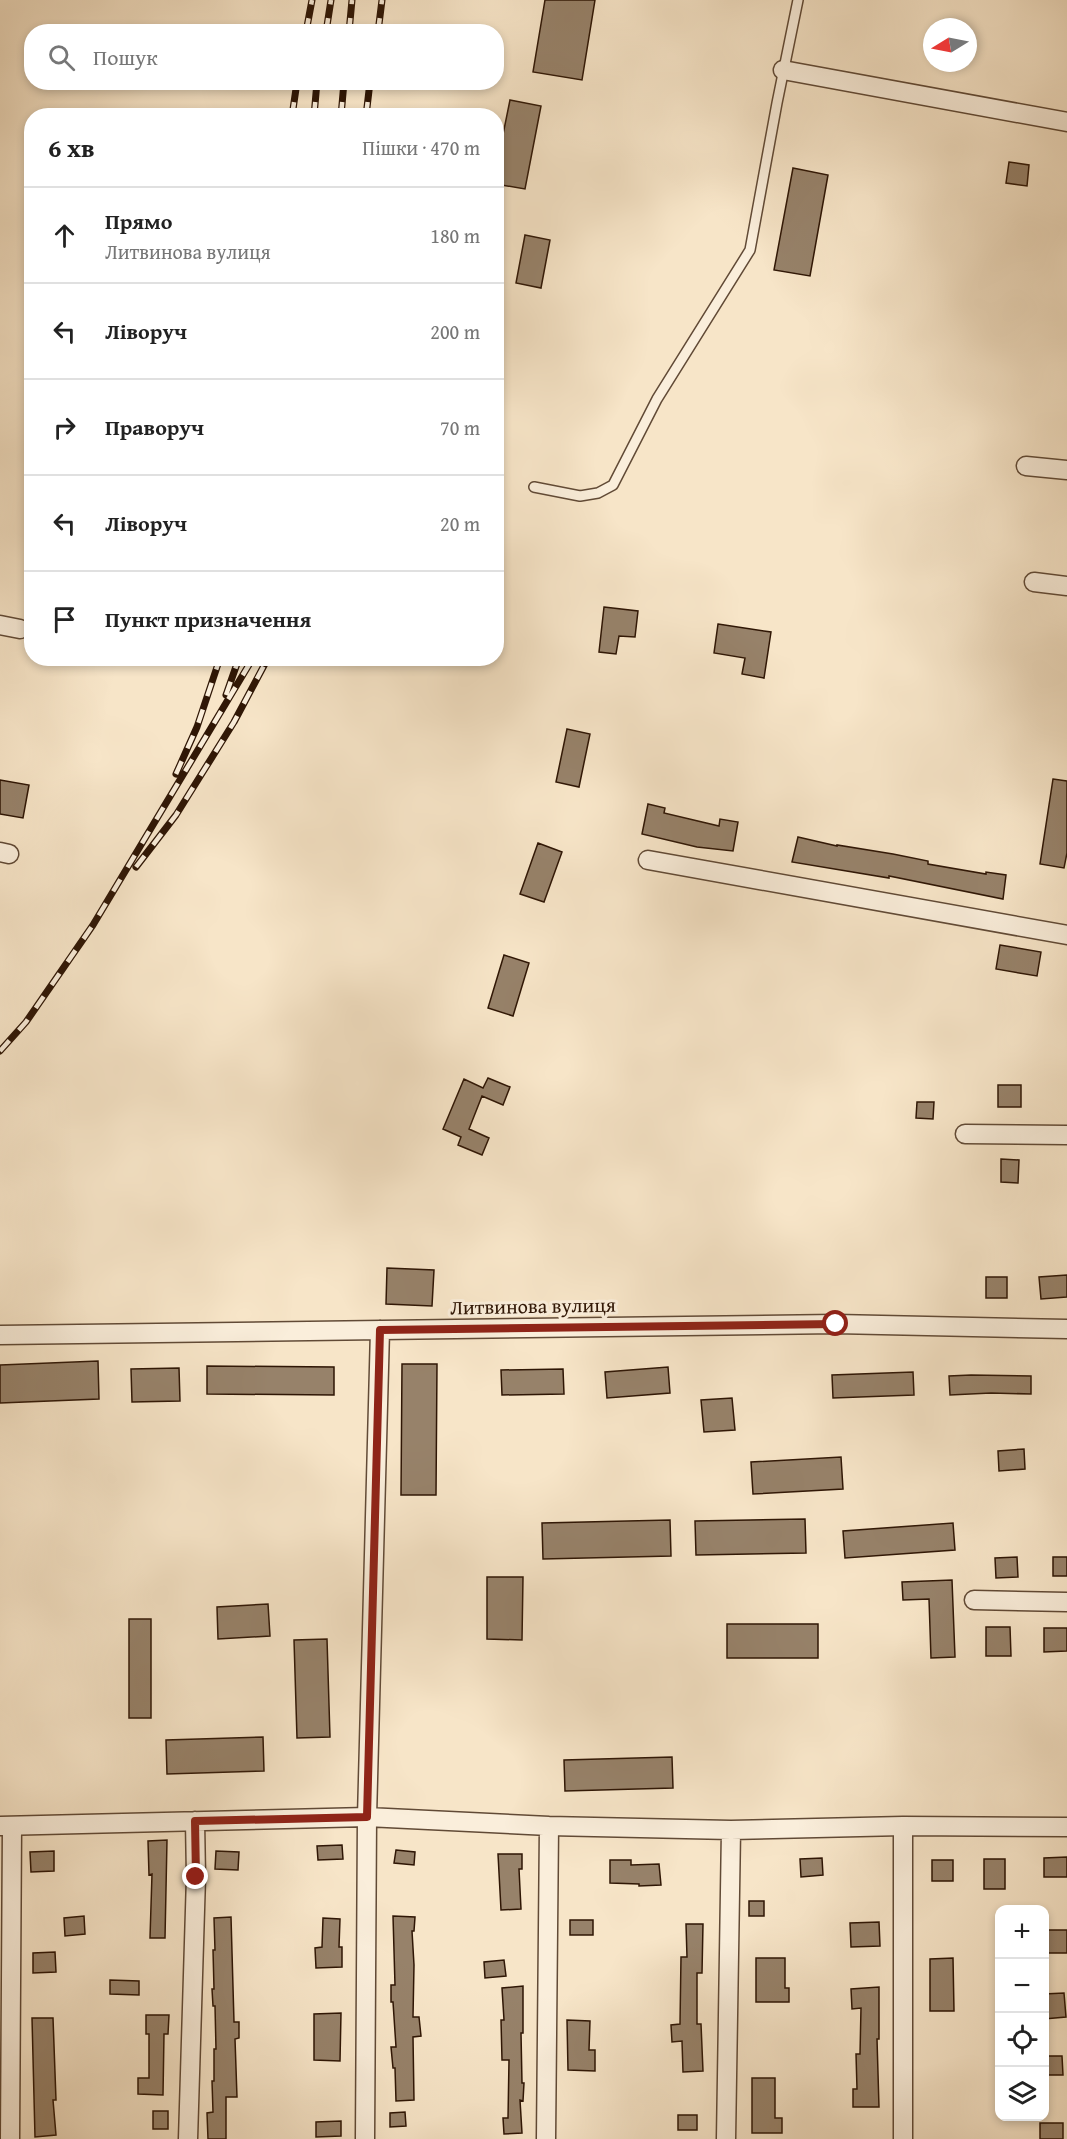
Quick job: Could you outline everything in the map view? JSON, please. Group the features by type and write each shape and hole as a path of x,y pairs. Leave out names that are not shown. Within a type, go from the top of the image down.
{"street":[{"path":"783,70 1067,122"},
{"path":"1026,466 1067,470"},
{"path":"1034,582 1067,586"},
{"path":"0,625 20,629"},
{"path":"648,860 1067,934"},
{"path":"965,1134 1067,1135"},
{"name":"Литвинова вулиця","path":"0,1335 836,1324 1067,1329"},
{"path":"365,2139 367,1817 380,1330"},
{"path":"974,1600 1067,1602"},
{"path":"10,2139 6,1826 367,1817 549,1826 730,1830 903,1826 1067,1827"},
{"path":"189,2139 196,1877 195,1821"},
{"path":"546,2139 549,1826"},
{"path":"903,1826 903,2139"},
{"path":"726,2139 730,1830"}],"lane":[{"path":"534,487 580,496 598,493 613,485 657,399 750,250 798,0"}],"building":[{"path":"545,0 595,0 582,80 533,72"},
{"path":"510,100 541,106 525,189 504,185 504,130"},
{"path":"1009,162 1029,165 1027,186 1006,183"},
{"path":"793,168 828,175 810,276 774,270"},
{"path":"525,235 550,240 541,288 516,283"},
{"path":"604,607 638,611 635,637 619,636 616,654 599,652"},
{"path":"718,624 771,632 764,678 742,674 745,658 714,653"},
{"path":"567,729 590,734 579,787 556,782"},
{"path":"1053,779 1067,781 1067,853 1064,868 1040,864"},
{"path":"0,780 29,785 23,818 0,814"},
{"path":"648,804 665,808 664,813 719,826 720,819 738,822 733,851 697,847 642,834"},
{"path":"798,837 928,861 928,864 986,874 986,872 1006,875 1003,899 889,876 889,878 792,862"},
{"path":"538,843 562,852 544,902 520,894"},
{"path":"1000,945 1041,952 1037,976 996,969"},
{"path":"504,955 529,963 513,1016 488,1008"},
{"path":"488,1078 510,1087 503,1105 482,1096 469,1129 489,1138 482,1155 458,1145 461,1137 443,1129 464,1079 483,1088"},
{"path":"998,1085 1021,1085 1021,1107 998,1107"},
{"path":"917,1102 934,1102 933,1119 916,1118"},
{"path":"1001,1159 1019,1160 1018,1183 1001,1182"},
{"path":"387,1268 434,1270 432,1306 386,1304"},
{"path":"1067,1275 1067,1297 1041,1299 1039,1277"},
{"path":"986,1277 1007,1277 1007,1298 986,1298"},
{"path":"98,1361 99,1399 0,1403 0,1365"},
{"path":"402,1364 437,1364 436,1495 401,1495"},
{"path":"207,1366 334,1367 334,1395 207,1394"},
{"path":"668,1367 670,1393 607,1398 605,1372"},
{"path":"179,1368 180,1401 132,1402 131,1369"},
{"path":"563,1369 564,1394 502,1395 501,1370"},
{"path":"913,1372 914,1395 833,1398 832,1375"},
{"path":"949,1376 1031,1376 1031,1394 950,1395"},
{"path":"732,1398 735,1430 704,1432 701,1400"},
{"path":"1024,1449 1025,1469 999,1471 998,1451"},
{"path":"841,1457 843,1489 753,1494 751,1462"},
{"path":"805,1519 806,1553 696,1555 695,1521"},
{"path":"670,1520 671,1556 543,1559 542,1523"},
{"path":"953,1523 955,1550 845,1558 843,1531"},
{"path":"1017,1557 1018,1577 996,1578 995,1558"},
{"path":"1053,1557 1067,1557 1067,1576 1053,1576"},
{"path":"487,1577 523,1577 522,1640 487,1639"},
{"path":"952,1580 955,1657 931,1658 929,1599 903,1600 902,1582"},
{"path":"268,1604 270,1636 218,1639 217,1607"},
{"path":"129,1619 151,1619 151,1718 129,1718"},
{"path":"727,1624 818,1624 818,1658 727,1658"},
{"path":"986,1627 1010,1627 1011,1656 986,1656"},
{"path":"1044,1628 1067,1628 1067,1651 1044,1652"},
{"path":"327,1639 330,1737 297,1738 294,1640"},
{"path":"263,1737 264,1771 167,1774 166,1740"},
{"path":"672,1757 673,1788 565,1791 564,1760"},
{"path":"167,1840 165,1938 150,1938 152,1874 149,1875 148,1841"},
{"path":"342,1845 343,1859 318,1860 317,1846"},
{"path":"396,1850 415,1852 414,1865 394,1863"},
{"path":"54,1851 54,1871 31,1872 30,1852"},
{"path":"216,1851 239,1852 238,1870 215,1869"},
{"path":"498,1854 522,1854 522,1869 519,1869 521,1909 501,1910"},
{"path":"1067,1857 1067,1877 1044,1877 1044,1858"},
{"path":"822,1858 823,1875 801,1877 800,1859"},
{"path":"984,1859 1005,1859 1005,1889 984,1889"},
{"path":"610,1860 631,1860 631,1865 659,1864 661,1885 639,1886 639,1884 610,1883"},
{"path":"932,1860 953,1860 953,1881 932,1881"},
{"path":"749,1901 764,1901 764,1916 749,1916"},
{"path":"84,1916 85,1934 65,1936 64,1918"},
{"path":"393,1916 415,1917 414,1931 412,1931 413,2017 419,2017 421,2036 413,2037 414,2100 396,2101 395,2068 393,2068 391,2047 396,2047 393,2002 391,2002 391,1985 395,1985"},
{"path":"231,1917 234,2022 239,2022 239,2038 235,2039 237,2097 226,2097 226,2139 208,2139 207,2113 213,2112 212,2081 214,2081 214,2049 216,2049 215,2006 213,2006 212,1989 214,1989 214,1918"},
{"path":"323,1918 340,1919 339,1947 342,1947 342,1967 316,1968 315,1948 322,1947"},
{"path":"570,1920 593,1920 593,1935 570,1935"},
{"path":"879,1922 880,1946 851,1947 850,1923"},
{"path":"686,1924 703,1924 702,1973 697,1973 697,2024 701,2024 703,2071 683,2072 682,2041 672,2042 671,2025 680,2024 681,1957 687,1957"},
{"path":"1049,1930 1067,1930 1067,1953 1049,1953"},
{"path":"55,1952 56,1972 33,1973 33,1953"},
{"path":"756,1958 785,1958 785,1988 789,1988 789,2002 756,2002"},
{"path":"953,1958 954,2011 930,2011 930,1959"},
{"path":"504,1960 506,1976 485,1978 484,1962"},
{"path":"110,1980 139,1981 139,1995 110,1994"},
{"path":"523,1986 523,2033 521,2033 522,2083 524,2083 523,2101 520,2100 522,2133 504,2134 503,2118 508,2118 509,2060 502,2060 501,2020 504,2020 502,1988"},
{"path":"879,1987 879,2039 877,2039 879,2107 853,2107 853,2089 857,2089 856,2054 860,2054 861,2008 852,2009 851,1989"},
{"path":"1064,1993 1066,2017 1049,2019 1049,1994"},
{"path":"341,2013 340,2061 314,2060 314,2014"},
{"path":"146,2015 169,2015 168,2034 164,2034 163,2095 138,2094 138,2078 149,2078 149,2034 146,2034"},
{"path":"32,2018 53,2018 56,2100 53,2100 56,2135 35,2137"},
{"path":"567,2020 590,2021 589,2050 595,2050 595,2071 568,2070"},
{"path":"1049,2056 1062,2056 1063,2075 1049,2075"},
{"path":"752,2078 775,2078 775,2118 782,2118 782,2133 752,2133"},
{"path":"153,2111 168,2111 168,2129 153,2129"},
{"path":"405,2112 406,2126 390,2127 390,2113"},
{"path":"678,2115 697,2115 697,2130 678,2130"},
{"path":"341,2121 341,2136 316,2137 316,2122"},
{"path":"1040,2123 1063,2123 1063,2139 1040,2139"}],"railway":[{"path":"308,24 312,0"},
{"path":"327,24 331,0"},
{"path":"350,24 352,0"},
{"path":"379,24 382,0"},
{"path":"293,108 296,90"},
{"path":"315,108 316,90"},
{"path":"342,108 343,90"},
{"path":"367,108 369,90"},
{"path":"176,774 197,727 217,666"},
{"path":"226,695 236,666"},
{"path":"0,1051 26,1022 93,925 248,666"},
{"path":"136,867 176,815 234,722 264,666"}],"route":[{"path":"196,1877 195,1821 367,1817 380,1330 836,1324"}]}
